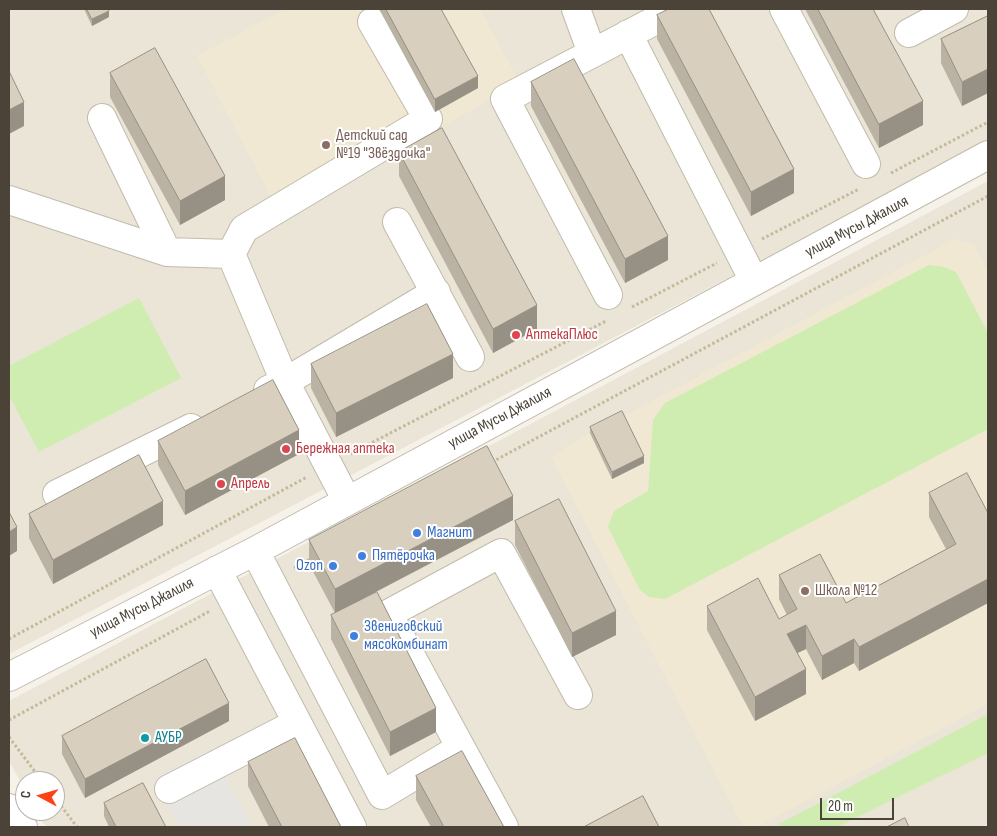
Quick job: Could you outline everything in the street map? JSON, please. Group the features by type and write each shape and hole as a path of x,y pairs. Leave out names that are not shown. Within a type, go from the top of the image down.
{"street":[{"path":"576,9 592,54"},
{"path":"614,308 505,99 677,9"},
{"path":"784,9 873,175"},
{"path":"909,33 954,9"},
{"path":"347,501 284,382 231,254 244,229 428,119 372,22"},
{"path":"628,34 754,281"},
{"path":"102,118 167,252"},
{"name":"улица Мусы Джалиля","path":"9,677 347,501 988,155"},
{"path":"9,200 167,252 231,254"},
{"path":"397,222 470,357"},
{"path":"250,399 284,382 436,292"},
{"path":"57,494 214,416"},
{"path":"255,550 382,795 460,748"},
{"path":"504,827 388,614 501,553 578,695"},
{"path":"217,570 352,827"},
{"path":"169,789 297,723"},
{"path":"9,808 23,827"}],"path":[{"path":"9,639 614,308 739,251 873,175 988,122"},
{"path":"488,464 988,196"},
{"path":"270,580 314,557"},
{"path":"9,720 232,599"},
{"path":"9,737 34,771"},
{"path":"65,811 77,827"}],"shaded area":[{"path":"9,9 988,9 988,142 9,654"},
{"name":"Детский сад №19 \"Звёздочка\"","path":"286,9 480,9 520,83 281,216 197,56"},
{"path":"988,181 988,827 48,827 42,821 65,821 65,771 15,772 9,761 9,701"},
{"name":"Школа №12","path":"955,239 975,246 988,272 988,704 757,827 743,827 551,457 590,433 612,479 644,463 622,417"},
{"path":"210,748 252,827 179,827 153,779"}],"green space":[{"path":"929,265 944,267 956,272 988,333 988,429 665,599 649,597 640,590 608,527 614,511 648,491 653,420 665,403"},
{"path":"139,298 181,378 39,452 9,395 9,366"},
{"path":"988,714 988,753 837,827 783,827 779,824"}],"building":[{"path":"87,9 108,9 109,11 92,19"},
{"path":"386,9 441,9 478,76 435,99"},
{"path":"669,9 709,9 794,169 751,192 657,15"},
{"path":"818,9 873,9 923,101 879,124"},
{"path":"988,16 988,69 962,82 941,39"},
{"path":"155,48 225,176 180,201 110,73"},
{"path":"574,59 668,236 625,259 531,82"},
{"path":"9,71 24,102 9,110"},
{"path":"442,128 537,305 493,329 399,152"},
{"path":"427,304 453,354 336,413 311,364"},
{"path":"273,380 299,430 185,491 158,441"},
{"path":"622,411 644,456 612,472 590,427"},
{"path":"487,446 513,496 335,589 309,540"},
{"path":"139,455 163,501 53,560 29,514"},
{"path":"967,473 988,513 988,579 859,647 854,639 822,656 806,625 787,634 806,669 755,697 707,606 758,578 779,619 797,609 779,575 820,554 846,603 956,544 929,493"},
{"path":"559,499 616,611 572,633 515,521"},
{"path":"9,512 17,527 9,532"},
{"path":"377,592 436,708 390,732 331,615"},
{"name":"АУБР","path":"206,659 229,703 85,779 62,736"},
{"path":"295,738 341,827 282,827 248,762"},
{"path":"462,751 504,827 444,827 416,776"},
{"path":"143,783 166,827 116,827 104,803"},
{"path":"643,796 659,827 584,827"},
{"path":"905,818 909,827 887,827"}],"place":[{"name":"Детский сад №19 \"Звёздочка\"","path":"326,145"},
{"name":"АптекаПлюс","path":"516,335"},
{"name":"Бережная аптека","path":"286,449"},
{"name":"Апрель","path":"221,484"},
{"name":"Магнит","path":"417,533"},
{"name":"Пятёрочка","path":"362,556"},
{"name":"Ozon","path":"333,566"},
{"name":"Школа №12","path":"805,591"},
{"name":"Звениговский мясокомбинат","path":"354,636"},
{"name":"АУБР","path":"145,738"}]}
